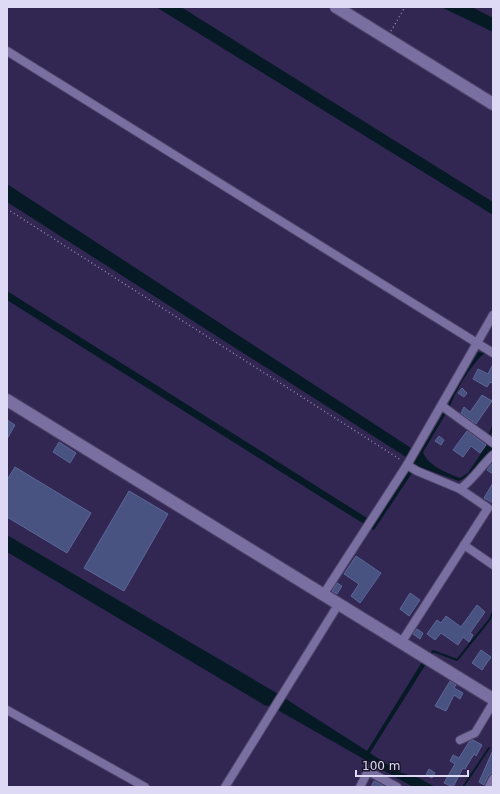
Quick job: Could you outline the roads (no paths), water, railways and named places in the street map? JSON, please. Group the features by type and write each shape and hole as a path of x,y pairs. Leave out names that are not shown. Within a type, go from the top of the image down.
{"street":[{"path":"336,7 493,104"},
{"path":"7,52 493,353"},
{"path":"323,595 407,465 493,315"},
{"path":"7,400 493,699"},
{"path":"442,406 493,443"},
{"path":"460,489 476,475 485,462 493,455"},
{"path":"401,643 488,508 460,489 417,472 407,465"},
{"path":"464,545 493,564"},
{"path":"225,787 338,605"},
{"path":"460,740 475,733 493,703"},
{"path":"7,710 145,787"},
{"path":"360,787 368,770 397,787"},
{"path":"489,787 493,779"}],"water":[{"path":"156,7 181,7 493,202 493,215"},
{"path":"441,7 472,7 493,18 493,32"},
{"path":"7,184 411,448 406,457 7,202"},
{"path":"7,291 367,518 364,524 7,300"},
{"path":"478,352 485,353 475,363 464,378 450,407 448,405 451,398"},
{"path":"445,410 447,412 423,452 425,457 433,465 460,478 468,473 488,443 493,448 493,452 489,452 472,472 459,481 416,467 413,465 412,461 417,453 420,452"},
{"path":"409,471 412,473 374,530 369,528 373,521 376,521"},
{"path":"7,535 275,692 367,751 422,662 426,664 370,753 399,772 419,778 435,787 413,787 274,707 266,706 7,552"}],"waterway":[{"path":"489,436 493,426"},
{"path":"430,656 433,651 457,660 490,619 493,611"},
{"path":"463,787 489,748"}]}
